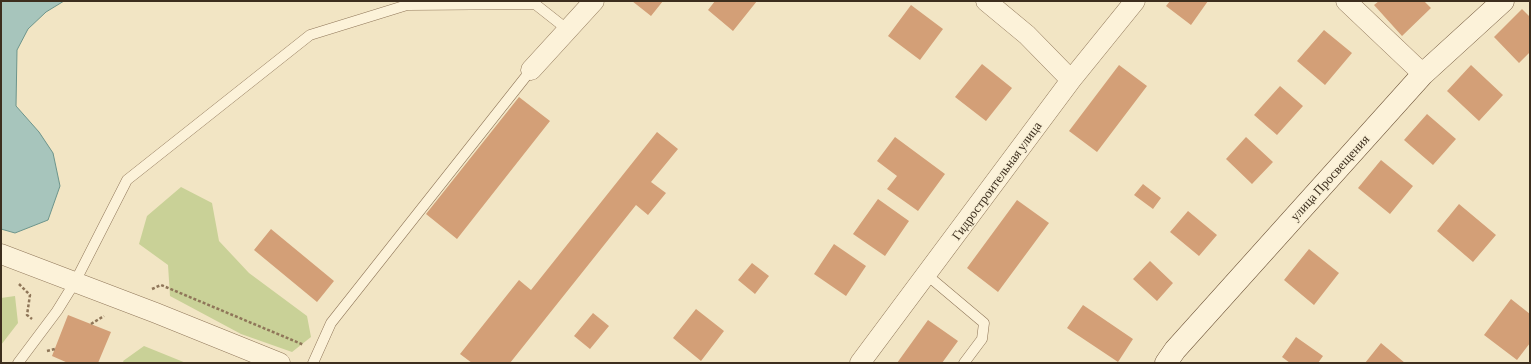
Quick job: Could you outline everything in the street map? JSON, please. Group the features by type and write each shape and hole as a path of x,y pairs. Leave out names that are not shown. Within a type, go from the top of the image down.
{"street":[{"path":"531,70 594,1"},
{"path":"986,1 1027,35 1071,80"},
{"name":"Гидростроительная улица","path":"860,363 1071,80 1135,1"},
{"path":"1346,1 1423,74"},
{"name":"улица Просвещения","path":"1166,363 1175,350 1423,74 1503,1"},
{"path":"1,254 280,363"}],"lane":[{"path":"18,363 57,311 75,282 127,180 310,35 407,5 535,4 568,30"},
{"path":"313,363 330,323 531,70"},
{"path":"927,275 984,323 982,339 964,363"}],"path":[{"path":"13,279 30,295 27,315 38,322"}],"green space":[{"path":"181,187 212,203 219,241 249,273 307,316 311,337 292,352 241,334 170,296 168,265 139,244 147,216"},
{"path":"15,296 18,323 1,345 1,298"},
{"path":"144,346 186,363 124,363 123,361"}],"water":[{"path":"1,1 64,1 46,12 28,29 17,50 16,106 39,132 53,153 60,186 48,220 15,233 1,229"}],"building":[{"path":"632,1 663,1 651,16"},
{"path":"715,1 757,1 733,31 708,10"},
{"path":"1170,1 1208,1 1191,25 1166,6"},
{"path":"1379,1 1424,1 1431,8 1402,36 1374,5"},
{"path":"911,5 943,29 920,60 888,36"},
{"path":"1522,9 1530,17 1530,52 1519,63 1494,37"},
{"path":"1324,30 1352,53 1325,85 1297,61"},
{"path":"982,64 1012,88 986,121 955,97"},
{"path":"1119,65 1147,86 1097,152 1069,131"},
{"path":"1471,65 1503,95 1479,121 1447,91"},
{"path":"1280,86 1303,106 1277,135 1254,115"},
{"path":"519,97 550,121 457,239 426,214"},
{"path":"1427,114 1456,139 1433,165 1404,140"},
{"path":"657,132 678,149 651,182 666,193 648,215 636,205 510,363 472,363 460,354 519,280 531,290"},
{"path":"895,137 945,174 918,211 887,189 897,176 877,161"},
{"path":"1246,137 1273,162 1252,184 1226,159"},
{"path":"1381,160 1413,186 1390,214 1358,188"},
{"path":"1143,184 1161,198 1153,209 1134,195"},
{"path":"878,199 909,221 885,256 853,234"},
{"path":"1017,200 1049,223 998,292 967,268"},
{"path":"1459,204 1496,235 1473,262 1437,231"},
{"path":"1188,211 1217,235 1199,256 1170,232"},
{"path":"271,229 334,281 317,302 254,250"},
{"path":"834,244 866,266 846,296 814,274"},
{"path":"1309,249 1339,273 1314,305 1284,280"},
{"path":"1150,261 1173,283 1157,301 1133,279"},
{"path":"752,263 769,276 755,294 738,280"},
{"path":"1511,299 1530,314 1530,343 1517,360 1484,335"},
{"path":"1083,305 1133,339 1118,362 1067,328"},
{"path":"696,309 724,331 701,361 673,338"},
{"path":"593,313 609,326 590,349 574,336"},
{"path":"68,315 111,332 98,363 68,363 52,356"},
{"path":"928,320 958,341 942,363 897,363"},
{"path":"1296,337 1323,356 1318,363 1290,363 1282,357"},
{"path":"1381,343 1405,363 1365,363"}]}
